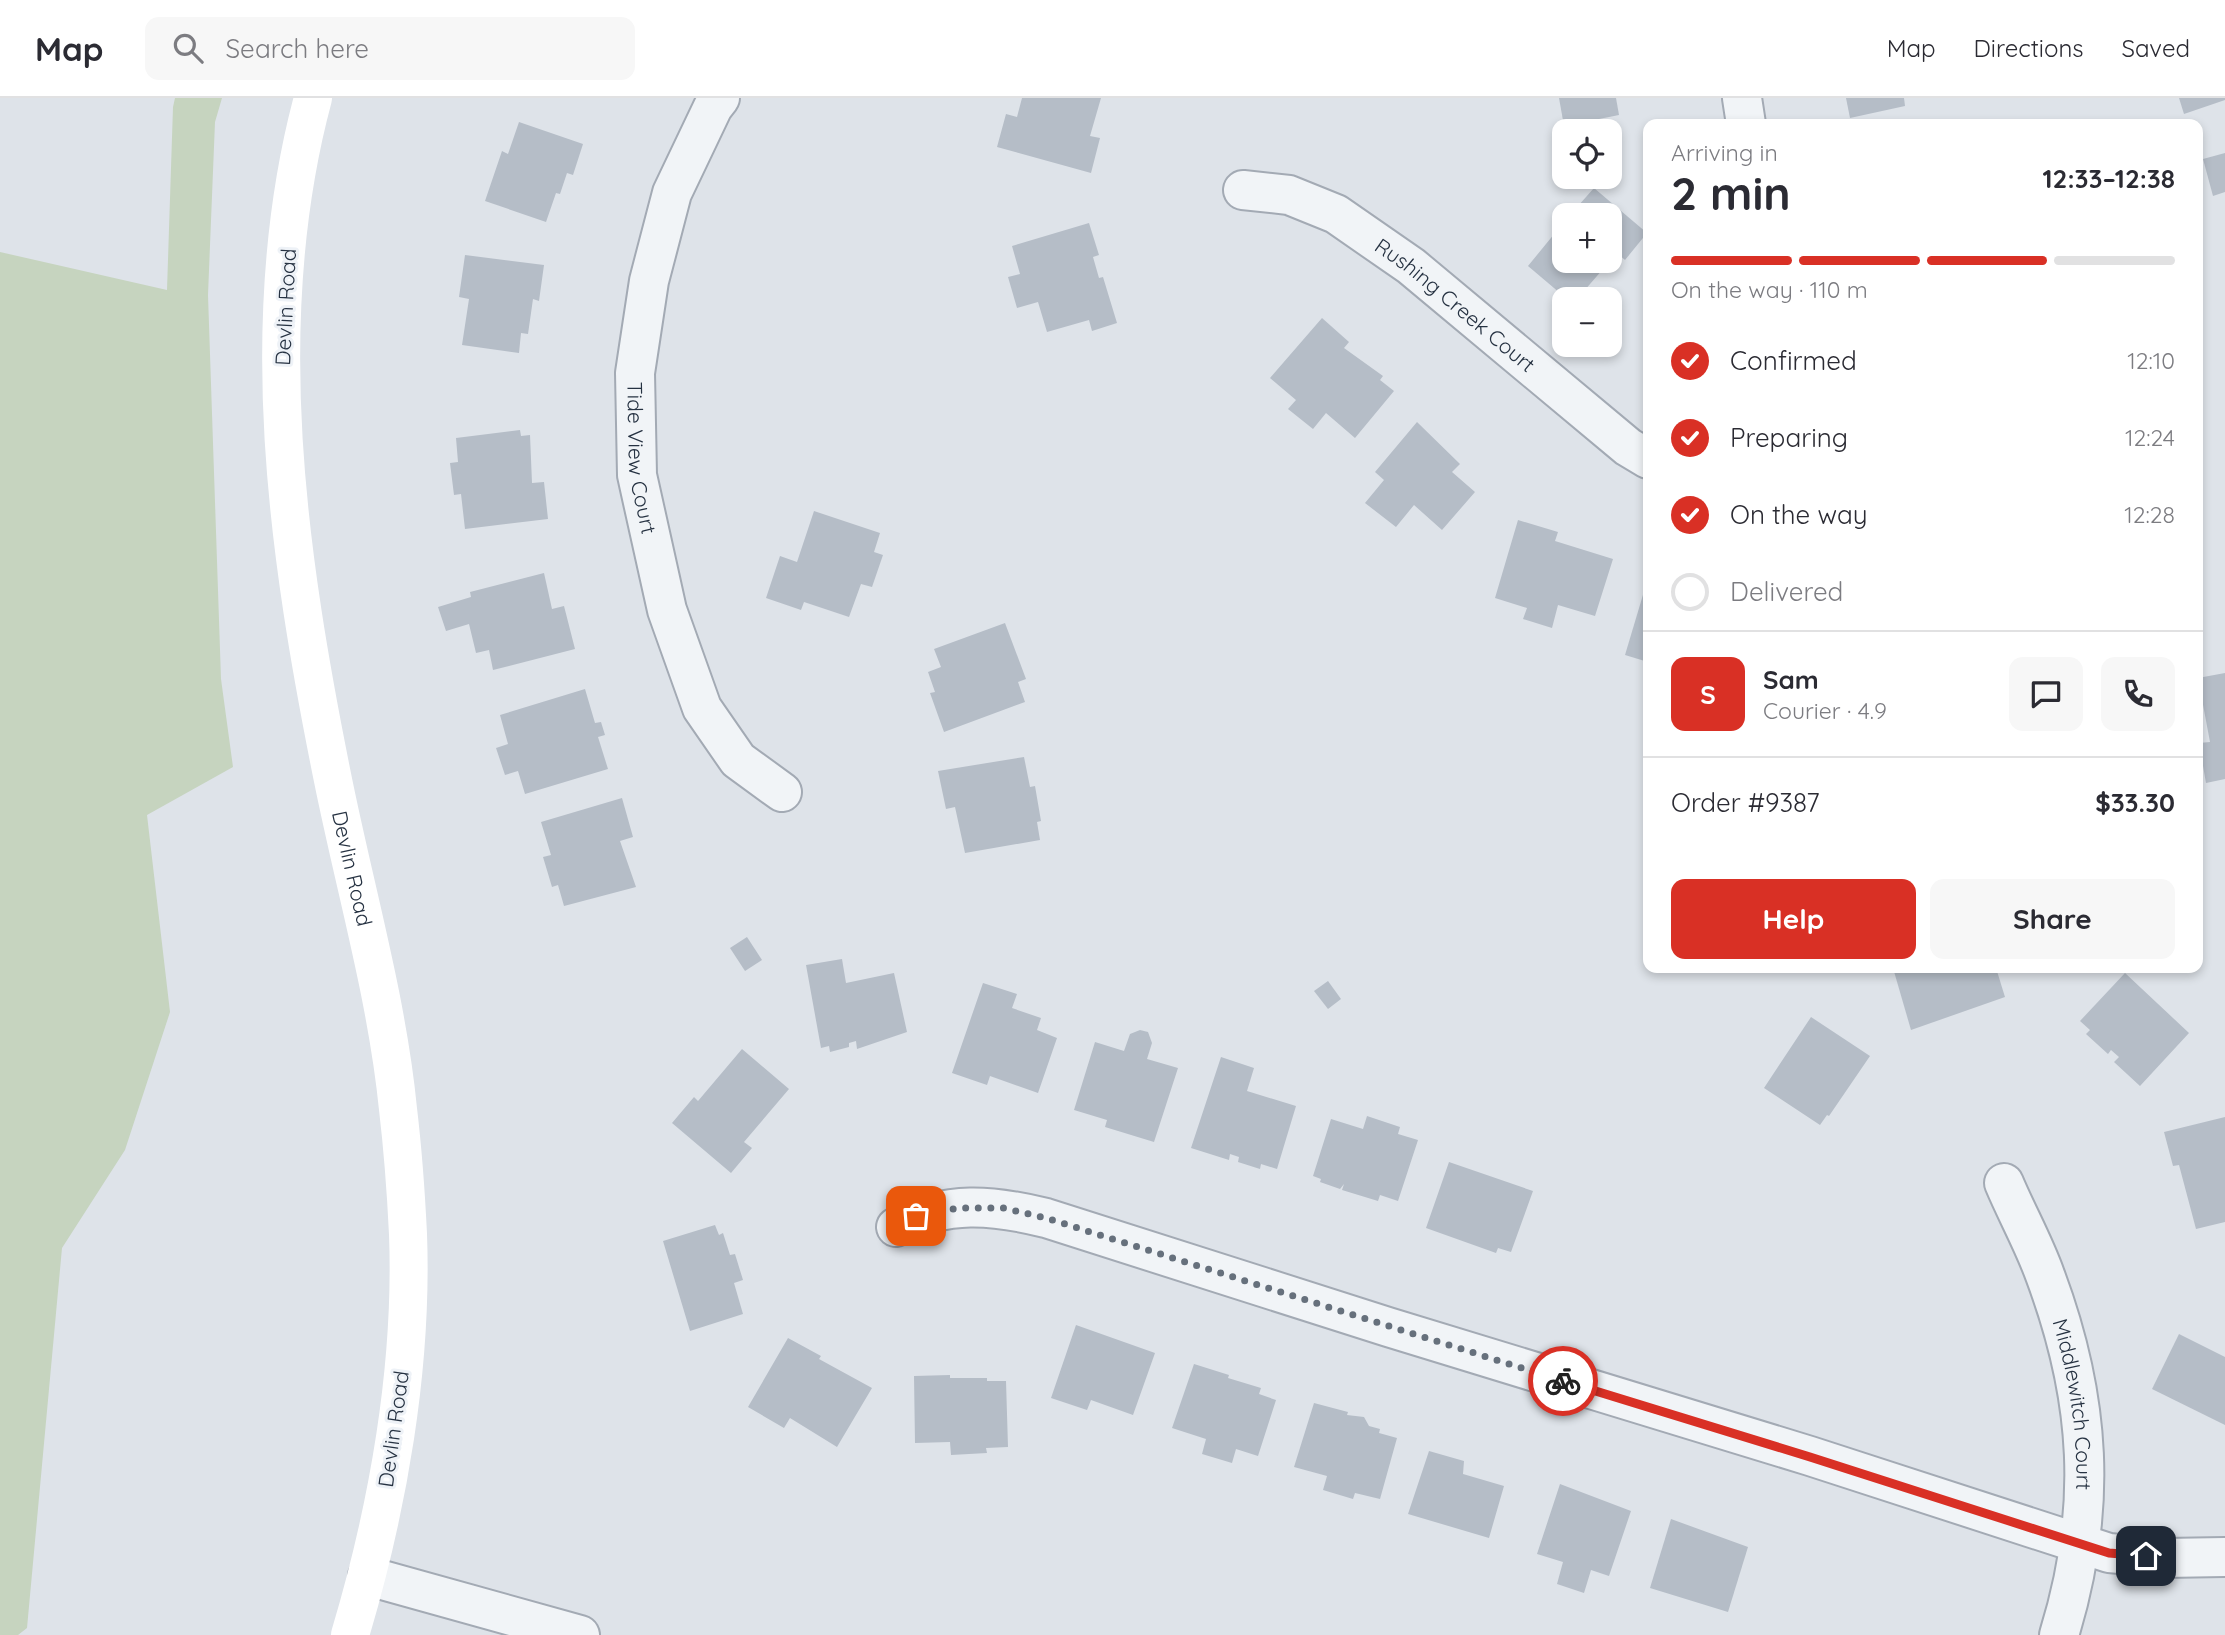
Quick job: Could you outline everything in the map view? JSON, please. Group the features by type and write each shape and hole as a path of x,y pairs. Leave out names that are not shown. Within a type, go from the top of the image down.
{"main road":[{"name":"Devlin Road","path":"313,98 291,204 282,317 281,429 286,497 306,639 331,768 383,1004 398,1107 408,1236 405,1343 393,1451 368,1576 350,1635"}],"street":[{"name":"Tide View Court","path":"720,98 671,193 649,281 635,373 637,475 667,610 702,708 738,760 782,792"},
{"path":"1742,98 1745,119"},
{"name":"Rushing Creek Court","path":"1242,190 1289,195 1336,214 1411,266 1642,443"},
{"name":"Middlewitch Court","path":"2004,1183 2045,1275 2069,1351 2084,1429 2086,1475 2080,1544 2059,1635"},
{"path":"897,1227 916,1216 959,1208 1003,1208 1046,1218 2109,1553 2165,1558 2225,1557"},
{"path":"368,1576 580,1635"}],"green space":[{"path":"175,98 222,98 215,122 208,295 221,679 233,767 147,815 170,1012 125,1150 62,1248 27,1628 18,1635 0,1635 0,252 167,290"}],"building":[{"path":"1022,98 1101,98 1090,136 1100,138 1091,173 997,147 1006,114 1017,117"},
{"path":"1559,98 1616,98 1619,115 1599,119 1563,119"},
{"path":"1846,98 1904,98 1905,106 1850,118"},
{"path":"2179,98 2225,98 2225,100 2184,114"},
{"path":"519,122 583,144 573,175 567,173 560,194 556,193 546,222 485,201 502,151 508,154"},
{"path":"2225,153 2225,192 2213,196 2203,159"},
{"path":"1595,189 1612,203 1581,203"},
{"path":"1622,212 1643,230 1643,238 1625,260 1622,257"},
{"path":"1089,223 1099,255 1093,257 1099,278 1103,277 1117,323 1092,331 1089,320 1047,332 1038,302 1017,308 1008,277 1020,274 1012,246"},
{"path":"1552,237 1552,273 1600,273 1587,287 1553,287 1528,266"},
{"path":"465,255 544,265 539,301 533,299 528,334 521,333 519,353 462,345 469,299 459,297"},
{"path":"1322,318 1349,342 1344,348 1383,376 1380,380 1394,391 1355,438 1326,413 1313,429 1288,409 1296,400 1270,378"},
{"path":"1417,422 1460,464 1452,472 1475,492 1442,530 1414,505 1396,527 1365,503 1384,480 1375,472"},
{"path":"520,430 521,436 530,435 532,483 544,482 548,519 465,529 461,494 454,495 450,463 458,462 456,438"},
{"path":"814,511 880,533 874,552 883,555 872,587 861,584 849,617 804,602 801,610 766,598 780,556 797,562"},
{"path":"1518,520 1558,532 1555,541 1613,559 1595,616 1558,605 1552,628 1523,619 1527,608 1495,598"},
{"path":"544,573 552,609 564,606 575,649 493,670 489,650 476,653 469,624 446,631 438,607 471,597 470,592"},
{"path":"1643,595 1643,660 1625,655"},
{"path":"1005,623 1026,679 1018,682 1025,702 944,732 930,693 935,692 928,672 941,667 934,649"},
{"path":"2225,673 2225,779 2206,783 2203,743 2210,742 2203,705 2203,677"},
{"path":"585,689 595,723 601,722 605,735 598,737 608,769 525,794 518,771 505,775 496,748 508,744 500,715"},
{"path":"1024,757 1030,787 1035,786 1041,821 1037,822 1040,840 965,853 955,807 946,809 938,771"},
{"path":"622,798 633,837 620,841 636,887 564,906 558,885 552,887 543,857 551,855 541,822"},
{"path":"747,937 762,960 745,971 730,948"},
{"path":"842,959 846,983 894,973 907,1032 857,1049 856,1041 849,1043 849,1047 830,1052 829,1046 821,1048 806,965"},
{"path":"1894,973 1998,973 2005,997 1911,1030"},
{"path":"2125,973 2189,1033 2140,1086 2114,1062 2119,1057 2111,1050 2108,1054 2086,1034 2090,1030 2080,1021"},
{"path":"1328,981 1341,999 1328,1009 1314,991"},
{"path":"983,983 1017,994 1012,1008 1041,1018 1037,1030 1057,1038 1038,1093 990,1076 987,1085 952,1073"},
{"path":"1811,1017 1870,1056 1820,1125 1764,1088"},
{"path":"1140,1030 1148,1032 1152,1043 1147,1059 1178,1068 1154,1142 1105,1127 1107,1120 1074,1110 1095,1042 1124,1051 1130,1034"},
{"path":"742,1049 789,1089 744,1142 752,1148 731,1173 672,1123 694,1097 698,1101"},
{"path":"1221,1057 1254,1068 1247,1091 1296,1106 1277,1169 1261,1164 1260,1169 1238,1162 1239,1157 1230,1154 1229,1160 1191,1148"},
{"path":"1367,1116 1400,1127 1398,1134 1418,1140 1398,1201 1380,1195 1378,1201 1342,1190 1344,1184 1340,1189 1320,1182 1321,1179 1313,1176 1331,1119 1363,1129"},
{"path":"2225,1117 2225,1222 2196,1229 2179,1165 2173,1166 2164,1132"},
{"path":"1449,1162 1533,1191 1511,1252 1498,1248 1496,1253 1426,1228"},
{"path":"715,1225 719,1235 723,1233 730,1255 735,1254 743,1280 734,1283 743,1314 690,1331 663,1241"},
{"path":"1076,1325 1155,1353 1133,1415 1091,1400 1087,1410 1051,1398"},
{"path":"2179,1334 2225,1357 2225,1425 2152,1389"},
{"path":"788,1338 821,1356 819,1359 872,1388 837,1447 790,1418 784,1428 748,1407"},
{"path":"1194,1364 1261,1388 1259,1394 1276,1400 1258,1456 1236,1449 1232,1463 1202,1454 1206,1439 1172,1428"},
{"path":"950,1375 950,1378 1006,1381 1008,1447 986,1448 987,1453 951,1455 950,1442 915,1443 914,1376"},
{"path":"1314,1403 1348,1412 1347,1415 1364,1417 1369,1426 1380,1429 1379,1433 1397,1438 1380,1499 1355,1493 1353,1499 1323,1490 1327,1476 1294,1467"},
{"path":"1429,1451 1464,1461 1463,1474 1504,1486 1489,1538 1408,1514"},
{"path":"1560,1484 1631,1511 1609,1576 1591,1570 1584,1593 1557,1584 1563,1562 1537,1554"},
{"path":"1671,1519 1748,1547 1728,1612 1650,1588"}],"way so far":[{"path":"916,1216 959,1208 1003,1208 1046,1218 1563,1381"}],"route":[{"path":"1563,1381 2109,1553 2146,1556"}]}
